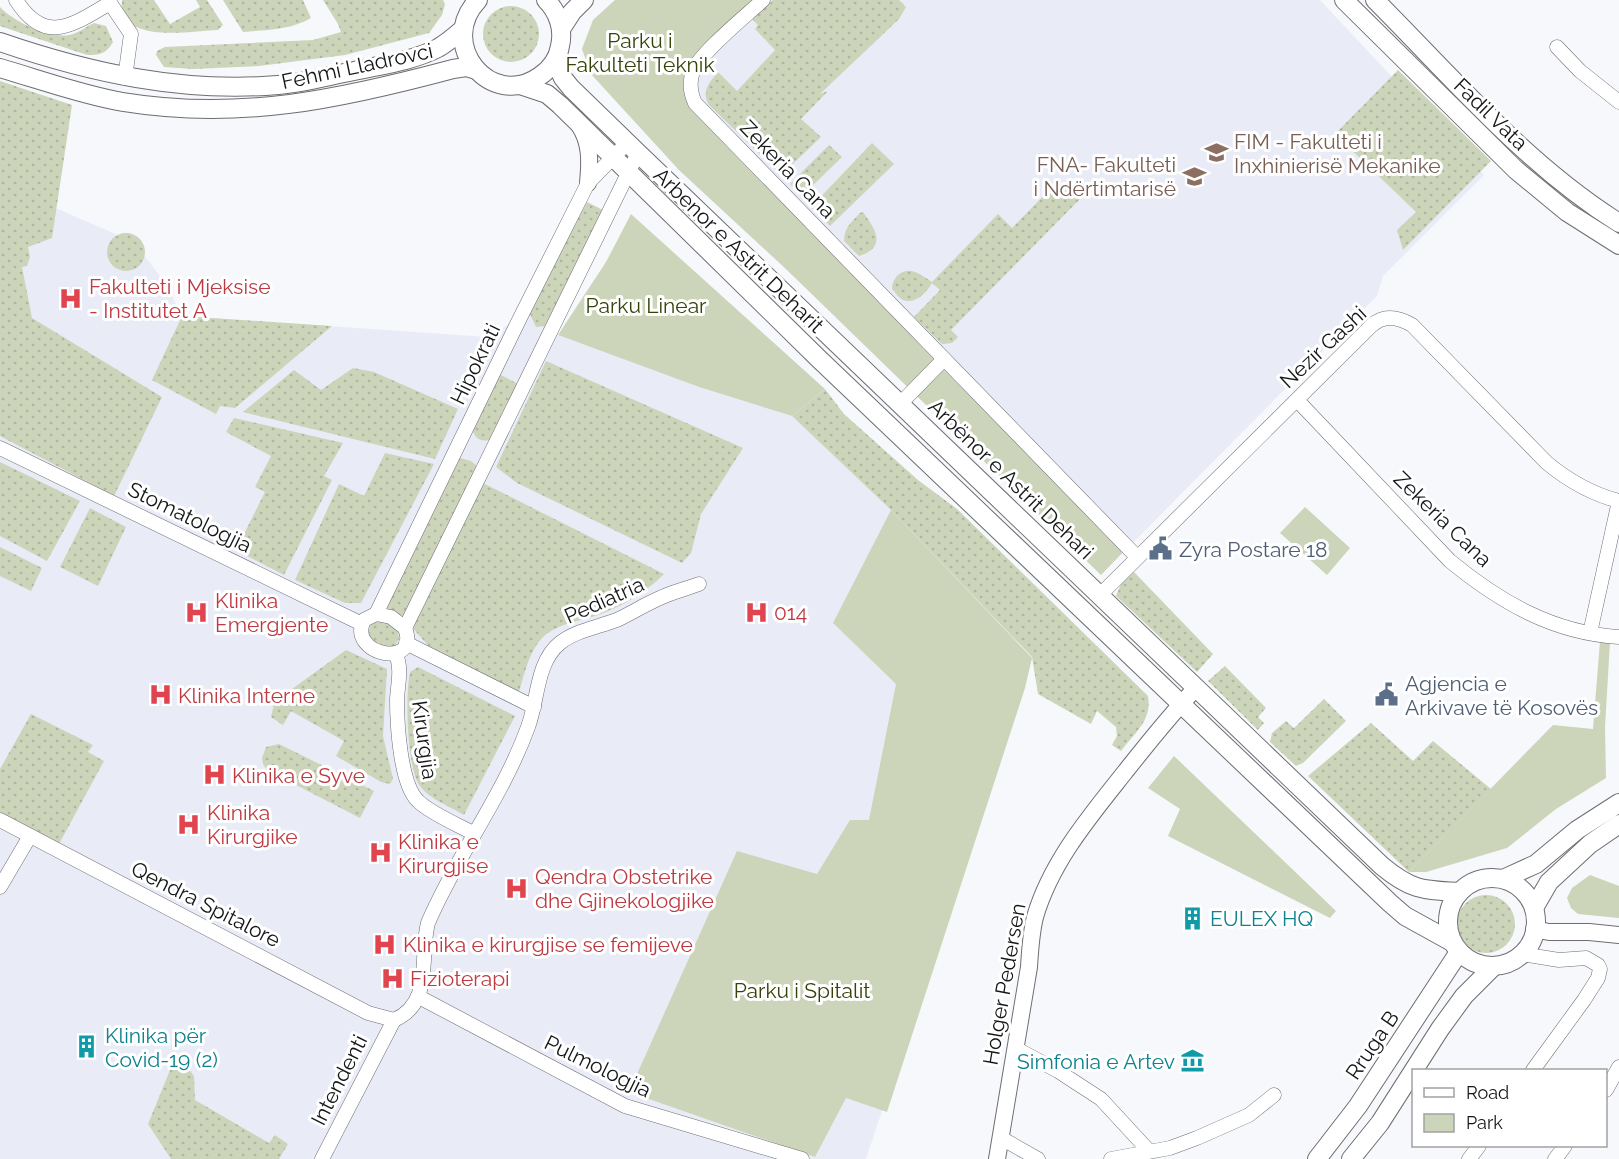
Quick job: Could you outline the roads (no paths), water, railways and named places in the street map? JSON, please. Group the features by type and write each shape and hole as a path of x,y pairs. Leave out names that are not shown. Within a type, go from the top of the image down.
{"main road":[{"path":"478,0 469,11 463,29 463,46 476,70 485,78 496,83 520,85 547,94 628,173"},
{"path":"520,85 537,79 550,68 555,61 561,42 561,29 557,15 546,0"},
{"path":"561,29 572,12 584,0"},
{"name":"Fadil Vata","path":"1344,0 1516,171 1567,212 1619,245"},
{"name":"Fadil Vata","path":"1375,0 1517,144 1589,204 1619,223"},
{"name":"Fehmi Lladrovci","path":"0,42 125,78 210,86 278,85 310,81 426,53 448,42 463,29"},
{"name":"Arbënor e Astrit Dehari","path":"555,61 571,88 1395,877 1422,890 1459,892"},
{"name":"Fehmi Lladrovci","path":"0,68 120,102 185,108 232,109 327,100 453,69 476,70"},
{"name":"Arbenor e Astrit Deharit","path":"628,173 819,359 1181,704"},
{"path":"1181,704 1390,903 1405,916 1456,947 1473,963 1494,966 1509,963 1522,954 1531,943 1536,921 1534,909 1523,891 1503,879 1490,878 1478,880 1459,892 1451,904 1448,916 1448,930 1456,947"},
{"path":"1503,879 1536,864 1576,830 1619,803"},
{"path":"1534,909 1549,882 1590,844 1619,824"},
{"name":"Rruga B","path":"1317,1159 1358,1106 1456,947"},
{"path":"1414,1069 1464,996 1494,966"},
{"path":"1351,1159 1380,1123 1412,1073"}],"street":[{"path":"16,0 33,22 56,28 82,20 109,1 129,29 132,40 125,78"},
{"name":"Zekeria Cana","path":"763,0 697,63 690,85 695,103 1137,557"},
{"path":"1557,47 1580,71 1619,102"},
{"path":"576,120 584,133 588,146 590,158 588,183"},
{"path":"405,628 628,173 633,148"},
{"name":"Hipokrati","path":"362,624 367,618 376,614 588,183 613,157 633,148"},
{"name":"Nezir Gashi","path":"1100,595 1376,322 1386,318 1404,320 1419,332 1563,476 1599,496 1619,501 1590,633"},
{"path":"900,404 944,359"},
{"name":"Zekeria Cana","path":"1297,400 1450,561 1473,580 1528,614 1560,626 1619,637"},
{"name":"Stomatologjia","path":"0,447 362,624"},
{"name":"Pediatria","path":"419,997 428,923 527,732 547,660 560,643 571,637 619,619 663,596 699,584"},
{"path":"362,624 361,633 368,645 383,653 396,654 402,650 406,643 405,628 391,617 376,614"},
{"path":"406,643 534,707"},
{"name":"Kirurgjia","path":"396,654 399,669 397,701 399,733 409,788 419,803 473,833"},
{"name":"Holger Pedersen","path":"997,1159 1036,916 1055,871 1102,800 1166,719 1196,688"},
{"name":"Qendra Spitalore","path":"0,820 368,1013 394,1020"},
{"path":"0,887 30,836"},
{"path":"1534,929 1549,932 1619,935"},
{"path":"1522,954 1559,960 1586,958 1598,965 1600,969 1598,978 1584,1000 1534,1069"},
{"path":"394,1020 409,1012 419,997"},
{"name":"Pulmologjia","path":"419,997 625,1106 802,1159"},
{"name":"Intendenti","path":"322,1159 394,1020"},
{"path":"1015,1048 1058,1071 1101,1099 1149,1151"},
{"path":"1607,1087 1619,1067"},
{"path":"1111,1159 1170,1148 1249,1115 1274,1095"},
{"path":"1001,1138 1038,1159"},
{"path":"1469,1159 1478,1147"},
{"path":"1555,1159 1564,1147"}],"place":[{"name":"FIM - Fakulteti i Inxhinierisë Mekanike","path":"1216,153"},
{"name":"FNA- Fakulteti i Ndërtimtarisë","path":"1194,176"},
{"name":"Fakulteti i Mjeksise - Institutet A","path":"71,298"},
{"name":"Zyra Postare 18","path":"1161,549"},
{"name":"Klinika Emergjente","path":"197,612"},
{"name":"014","path":"756,612"},
{"name":"Klinika Interne","path":"160,695"},
{"name":"Agjencia e Arkivave të Kosovës","path":"1387,695"},
{"name":"Klinika e Syve","path":"214,775"},
{"name":"Klinika Kirurgjike","path":"189,824"},
{"name":"Klinika e Kirurgjise","path":"380,853"},
{"name":"Qendra Obstetrike dhe Gjinekologjike","path":"517,888"},
{"name":"EULEX HQ","path":"1192,918"},
{"name":"Klinika e kirurgjise se femijeve","path":"385,944"},
{"name":"Fizioterapi","path":"392,978"},
{"name":"Klinika për Covid-19 (2)","path":"87,1047"},
{"name":"Simfonia e Artev","path":"1193,1061"}],"park label":[{"name":"Parku i Fakulteti Teknik","path":"640,52"},
{"name":"Parku Linear","path":"646,305"},
{"name":"Parku i Spitalit","path":"802,990"}]}
